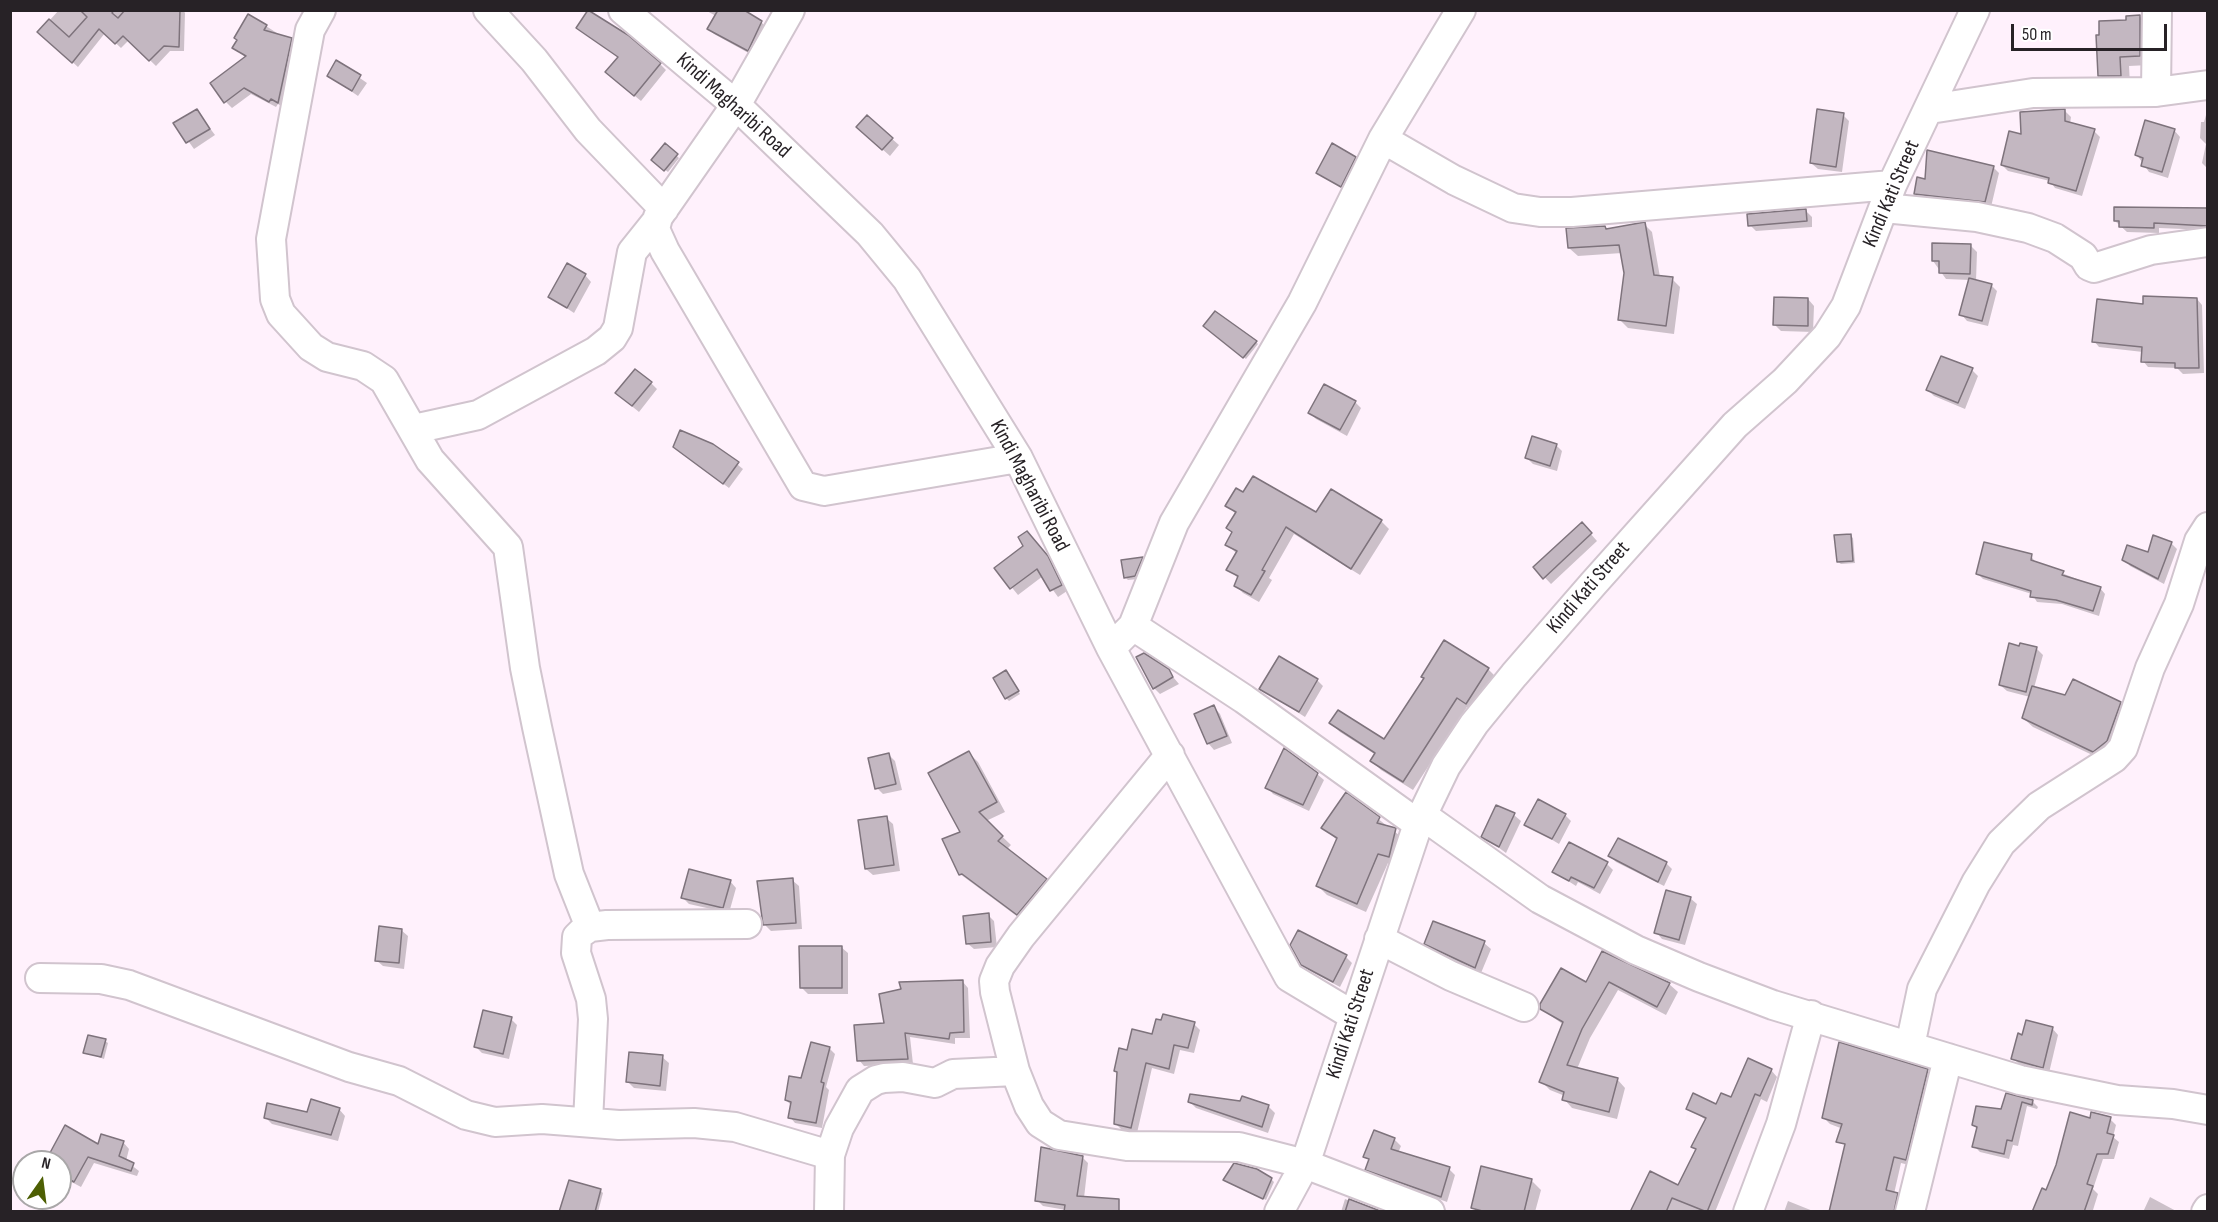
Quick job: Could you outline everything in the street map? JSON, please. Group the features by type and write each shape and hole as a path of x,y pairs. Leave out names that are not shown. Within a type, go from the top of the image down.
{"street":[{"path":"321,10 310,30 271,239 275,299 281,314 311,347 327,357 363,366 384,380 430,460 445,480 508,547 525,668 537,727 569,874 590,927"},
{"path":"488,10 534,60 588,130 660,215 657,234 665,251 803,486 824,490 1018,459"},
{"name":"Kindi Magharibi Road","path":"623,10 736,105 870,234 907,279 1018,459 1111,648 1289,977 1354,1016"},
{"path":"414,429 478,415 596,351 612,338 618,328 632,252 736,105 790,10"},
{"path":"1111,648 1133,626 1174,523 1302,303 1383,139 1461,10"},
{"name":"Kindi Kati Street","path":"1279,1212 1305,1164 1420,819 1446,766 1474,724 1514,675 1735,425 1785,381 1827,336 1846,306 1888,196 1975,10"},
{"path":"2156,92 2157,10"},
{"path":"1930,109 2033,93 2156,92 2208,85"},
{"path":"1383,139 1463,185 1513,208 1540,212 1888,196 2028,228 2055,237 2083,256 2094,268 2151,250 2208,242"},
{"path":"1910,1046 1922,989 1976,883 2001,843 2039,806 2114,758 2123,748 2150,668 2179,604 2199,542 2208,527"},
{"path":"1133,626 1540,899 1636,950 1773,1005 2020,1080 2106,1098 2208,1110"},
{"path":"1170,755 1021,936 1000,966 994,981 995,992 1015,1071 1029,1106 1041,1123 1059,1135 1127,1146 1239,1147 1305,1164 1430,1212"},
{"path":"588,1122 593,1019 591,999 576,953 576,944 581,933 590,927 747,924"},
{"path":"1379,939 1451,976 1524,1007"},
{"path":"40,978 101,979 129,985 349,1067 399,1081 466,1115 495,1122 542,1119 619,1125 694,1123 735,1127 830,1155"},
{"path":"1748,1212 1781,1124 1811,1015"},
{"path":"1910,1212 1947,1058"},
{"path":"829,1212 830,1155 839,1128 855,1096 876,1080 903,1077 935,1083 953,1074 1015,1071"}],"building":[{"path":"80,10 114,10 112,13 118,18 125,10 180,10 179,47 164,46 149,61 123,36 115,44 99,29 72,63 37,32 49,19 69,37 87,17"},
{"path":"588,10 628,35 661,63 634,96 605,72 618,57 576,28"},
{"path":"718,10 744,10 762,21 748,51 707,29"},
{"path":"248,14 267,25 264,30 292,38 278,103 271,99 269,102 244,88 224,103 210,83 246,56 232,48 237,40 234,38"},
{"path":"2140,15 2140,56 2120,57 2121,76 2098,76 2096,35 2099,35 2099,21 2126,20 2126,16"},
{"path":"336,60 361,75 352,91 327,76"},
{"path":"197,109 210,129 186,143 173,123"},
{"path":"1817,109 1844,113 1836,167 1810,163"},
{"path":"2065,109 2065,121 2095,129 2076,191 2048,183 2049,178 2001,165 2009,131 2021,134 2020,112"},
{"path":"867,115 893,138 882,150 856,127"},
{"path":"2145,120 2175,129 2162,172 2141,166 2143,158 2135,155"},
{"path":"665,143 678,154 664,171 651,160"},
{"path":"1332,143 1356,157 1341,187 1316,173"},
{"path":"1927,150 1994,166 1985,202 1914,194 1917,177 1925,179"},
{"path":"2114,207 2208,208 2208,226 2154,223 2154,228 2119,227 2119,221 2114,221"},
{"path":"1806,209 1807,221 1748,226 1747,214"},
{"path":"1645,222 1654,275 1673,277 1666,326 1618,320 1624,273 1619,245 1568,248 1566,228 1605,226 1606,229"},
{"path":"1932,243 1971,244 1970,274 1939,273 1939,261 1932,261"},
{"path":"567,263 586,274 567,308 548,297"},
{"path":"1969,278 1992,284 1982,321 1959,315"},
{"path":"2143,296 2197,298 2199,368 2175,368 2175,363 2141,362 2142,347 2092,342 2097,299 2143,304"},
{"path":"1774,297 1808,298 1808,326 1773,325"},
{"path":"1215,311 1257,341 1243,358 1203,326"},
{"path":"1941,356 1973,368 1958,403 1926,390"},
{"path":"635,369 652,382 632,406 615,393"},
{"path":"1324,384 1356,401 1340,430 1308,413"},
{"path":"680,430 713,444 739,462 723,484 673,447"},
{"path":"1532,436 1557,444 1550,466 1525,458"},
{"path":"1253,476 1316,512 1331,489 1382,520 1351,569 1286,527 1251,595 1234,586 1238,576 1226,570 1237,551 1225,545 1232,532 1226,528 1236,512 1225,506 1236,488 1243,492"},
{"path":"1582,522 1592,533 1543,579 1533,567"},
{"path":"1027,531 1048,556 1062,585 1050,591 1037,569 1010,589 994,568 1023,546 1018,537"},
{"path":"1851,534 1853,561 1837,562 1834,535"},
{"path":"2153,535 2172,542 2158,579 2122,560 2127,545 2148,552"},
{"path":"1984,542 2032,554 2031,560 2064,571 2062,575 2101,587 2093,611 2056,600 2030,597 2031,591 1976,574"},
{"path":"1143,557 1135,576 1124,578 1121,560"},
{"path":"1444,640 1489,668 1466,704 1457,698 1403,782 1370,761 1375,753 1329,723 1338,710 1384,739 1424,678 1421,677"},
{"path":"2009,643 2037,647 2026,692 1999,685"},
{"path":"1144,653 1169,669 1173,677 1153,689 1136,657"},
{"path":"1279,656 1318,679 1299,712 1259,689"},
{"path":"1006,670 1019,691 1005,699 993,678"},
{"path":"2073,679 2121,702 2107,741 2093,752 2022,718 2032,686 2065,695"},
{"path":"1214,705 1227,736 1207,744 1194,714"},
{"path":"1284,748 1318,773 1303,805 1265,788"},
{"path":"969,751 997,802 979,812 1003,836 998,841 1047,879 1017,915 962,874 959,875 942,839 960,832 928,773"},
{"path":"889,753 896,784 875,789 868,758"},
{"path":"1346,792 1380,817 1377,823 1396,828 1389,857 1378,854 1357,904 1316,886 1337,838 1321,828"},
{"path":"1538,799 1566,814 1552,839 1524,825"},
{"path":"1496,805 1515,813 1499,847 1481,837"},
{"path":"887,816 894,865 865,869 858,820"},
{"path":"1618,838 1667,862 1658,882 1608,856"},
{"path":"1569,842 1608,862 1594,888 1571,877 1569,881 1552,872"},
{"path":"689,869 731,880 723,908 681,898"},
{"path":"793,878 796,923 763,925 757,881"},
{"path":"1666,890 1691,897 1679,940 1654,933"},
{"path":"989,913 991,942 966,944 963,916"},
{"path":"1433,921 1485,941 1475,968 1424,944"},
{"path":"379,926 402,929 399,963 375,961"},
{"path":"1298,930 1347,955 1333,982 1301,965 1290,945"},
{"path":"799,946 842,946 842,988 800,988"},
{"path":"1602,951 1670,983 1657,1007 1609,982 1582,1029 1567,1065 1618,1078 1609,1112 1562,1100 1564,1092 1539,1082 1563,1022 1540,1009 1540,1004 1561,968 1586,982"},
{"path":"963,980 964,1032 950,1033 949,1039 905,1033 908,1059 857,1061 854,1025 884,1023 879,994 901,989 899,982"},
{"path":"483,1010 512,1017 503,1054 474,1047"},
{"path":"1163,1014 1195,1022 1188,1048 1174,1045 1169,1069 1146,1063 1131,1128 1114,1124 1117,1072 1114,1071 1119,1048 1127,1050 1132,1029 1152,1034 1156,1019 1161,1020"},
{"path":"2026,1020 2053,1027 2043,1068 2011,1059 2018,1033 2022,1035"},
{"path":"88,1035 106,1039 101,1057 83,1053"},
{"path":"811,1042 830,1047 821,1082 824,1083 816,1123 788,1118 791,1102 785,1100 789,1076 801,1078"},
{"path":"1839,1042 1928,1069 1906,1160 1894,1157 1886,1190 1898,1193 1894,1212 1829,1212 1845,1144 1836,1142 1842,1124 1822,1118"},
{"path":"629,1052 663,1055 660,1086 626,1082"},
{"path":"1748,1058 1772,1069 1760,1096 1755,1094 1707,1212 1672,1198 1666,1212 1630,1212 1650,1171 1678,1185 1696,1149 1691,1147 1706,1118 1686,1109 1693,1093 1716,1104 1721,1093 1731,1097"},
{"path":"2006,1093 2033,1100 2032,1105 2022,1102 2012,1141 2007,1140 2004,1154 1972,1147 1977,1127 1972,1125 1976,1106 2001,1109"},
{"path":"1190,1094 1240,1101 1242,1096 1269,1105 1262,1127 1188,1102"},
{"path":"311,1099 340,1108 331,1135 264,1118 267,1103 307,1112"},
{"path":"2070,1112 2090,1118 2091,1112 2111,1117 2107,1133 2114,1135 2108,1154 2097,1154 2087,1184 2093,1186 2084,1212 2032,1212 2042,1188 2046,1190 2056,1165"},
{"path":"65,1125 98,1144 101,1134 124,1141 119,1156 134,1163 131,1171 88,1157 74,1182 72,1181 72,1150 51,1150"},
{"path":"1374,1130 1395,1138 1391,1149 1450,1167 1441,1197 1365,1170 1369,1159 1363,1157"},
{"path":"1041,1147 1083,1156 1077,1196 1119,1199 1119,1212 1064,1212 1065,1205 1035,1201"},
{"path":"1234,1163 1257,1169 1272,1178 1263,1199 1223,1180"},
{"path":"1481,1166 1532,1179 1524,1212 1486,1212 1471,1208"},
{"path":"569,1180 601,1189 595,1212 559,1212"},
{"path":"1349,1199 1383,1212 1345,1212"}]}
